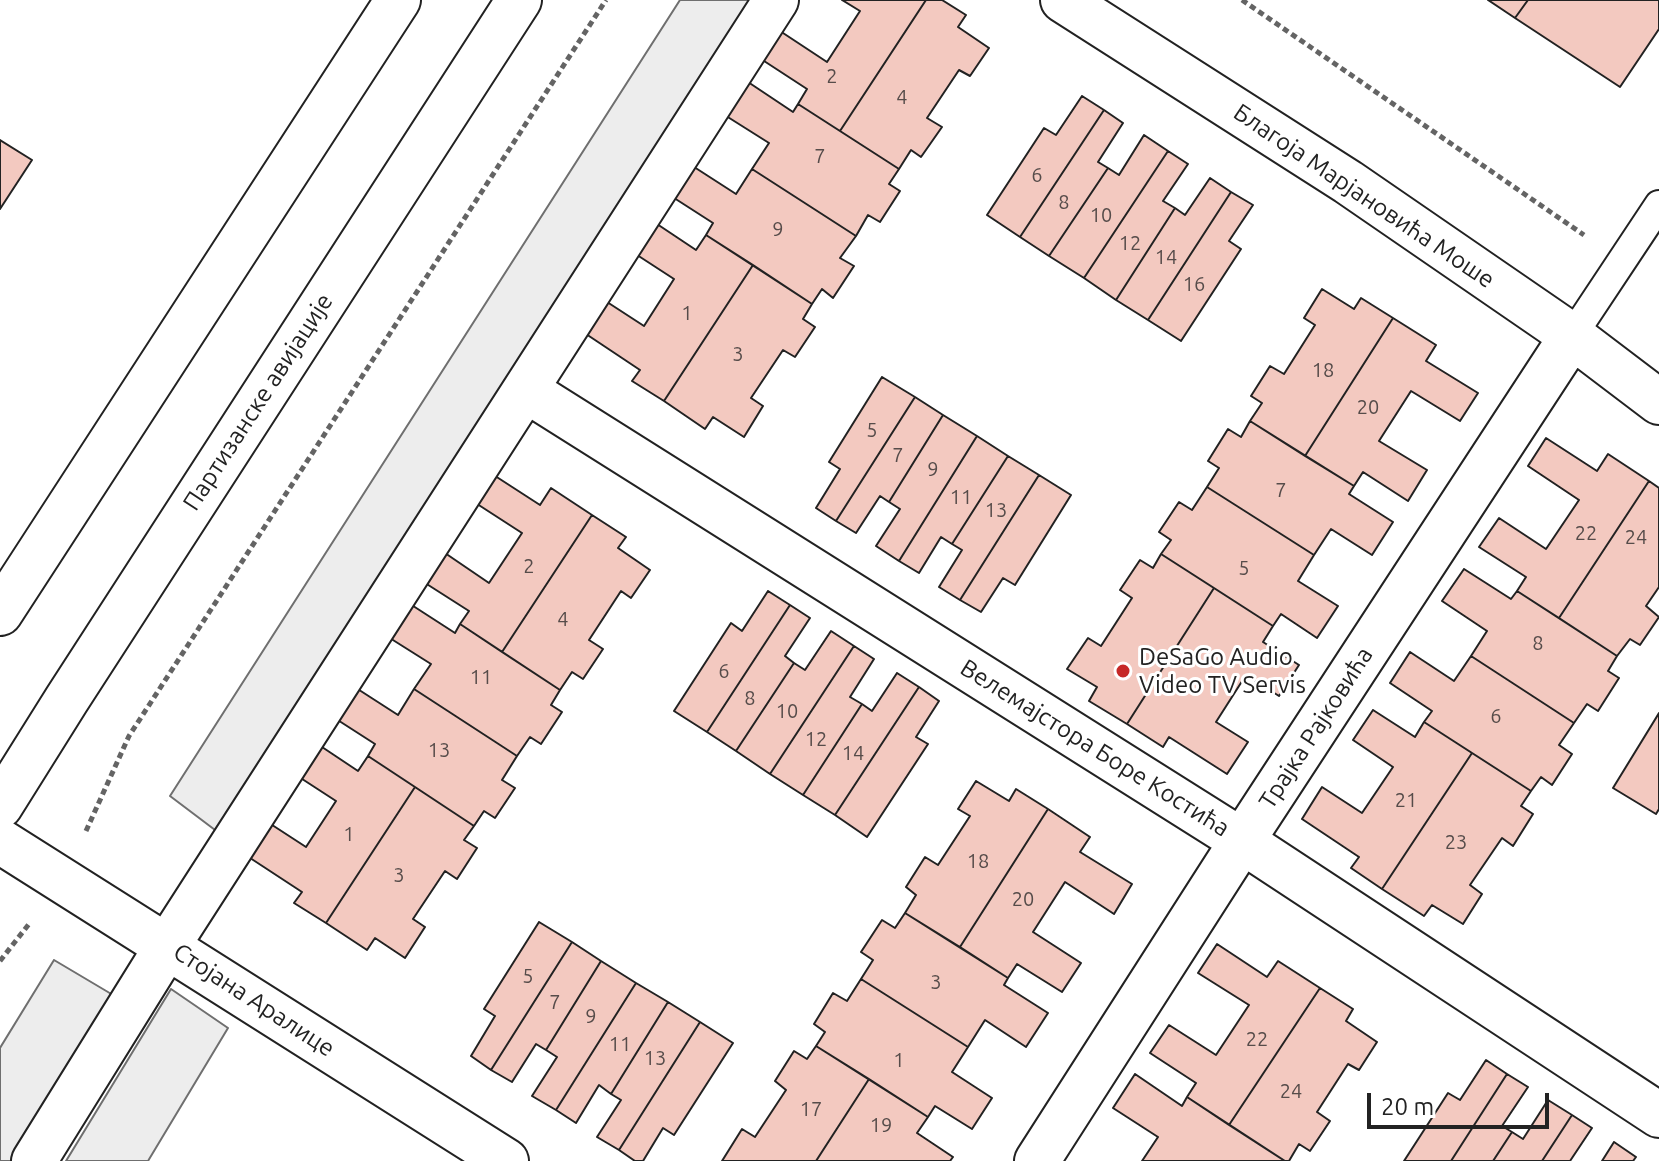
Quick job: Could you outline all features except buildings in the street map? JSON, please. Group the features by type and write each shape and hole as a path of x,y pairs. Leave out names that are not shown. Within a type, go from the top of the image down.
{"street":[{"path":"0,613 398,0"},
{"name":"Партизанске авијације","path":"0,806 73,688 519,0"},
{"path":"34,1161 168,945 776,0"},
{"name":"Благоја Марјановића Моше","path":"1063,0 1348,182 1572,336 1659,402"},
{"name":"Трајка Рајковића","path":"1037,1161 1572,336"},
{"name":"Велемајстора Боре Костића","path":"526,390 1242,841 1659,1115"},
{"name":"Стојана Аралице","path":"0,841 506,1161"}],"lane":[{"path":"1572,336 1659,205"}],"path":[{"path":"63,880 129,736 606,0"},
{"path":"1242,0 1622,262"}],"shaded area":[{"path":"680,0 752,0 219,833 170,796"},
{"path":"54,960 113,995 13,1161 0,1161 0,1048"},
{"path":"171,989 228,1028 148,1161 66,1161"}],"place":[{"name":"DeSaGo Audio Video TV Servis","path":"1123,671"}]}
